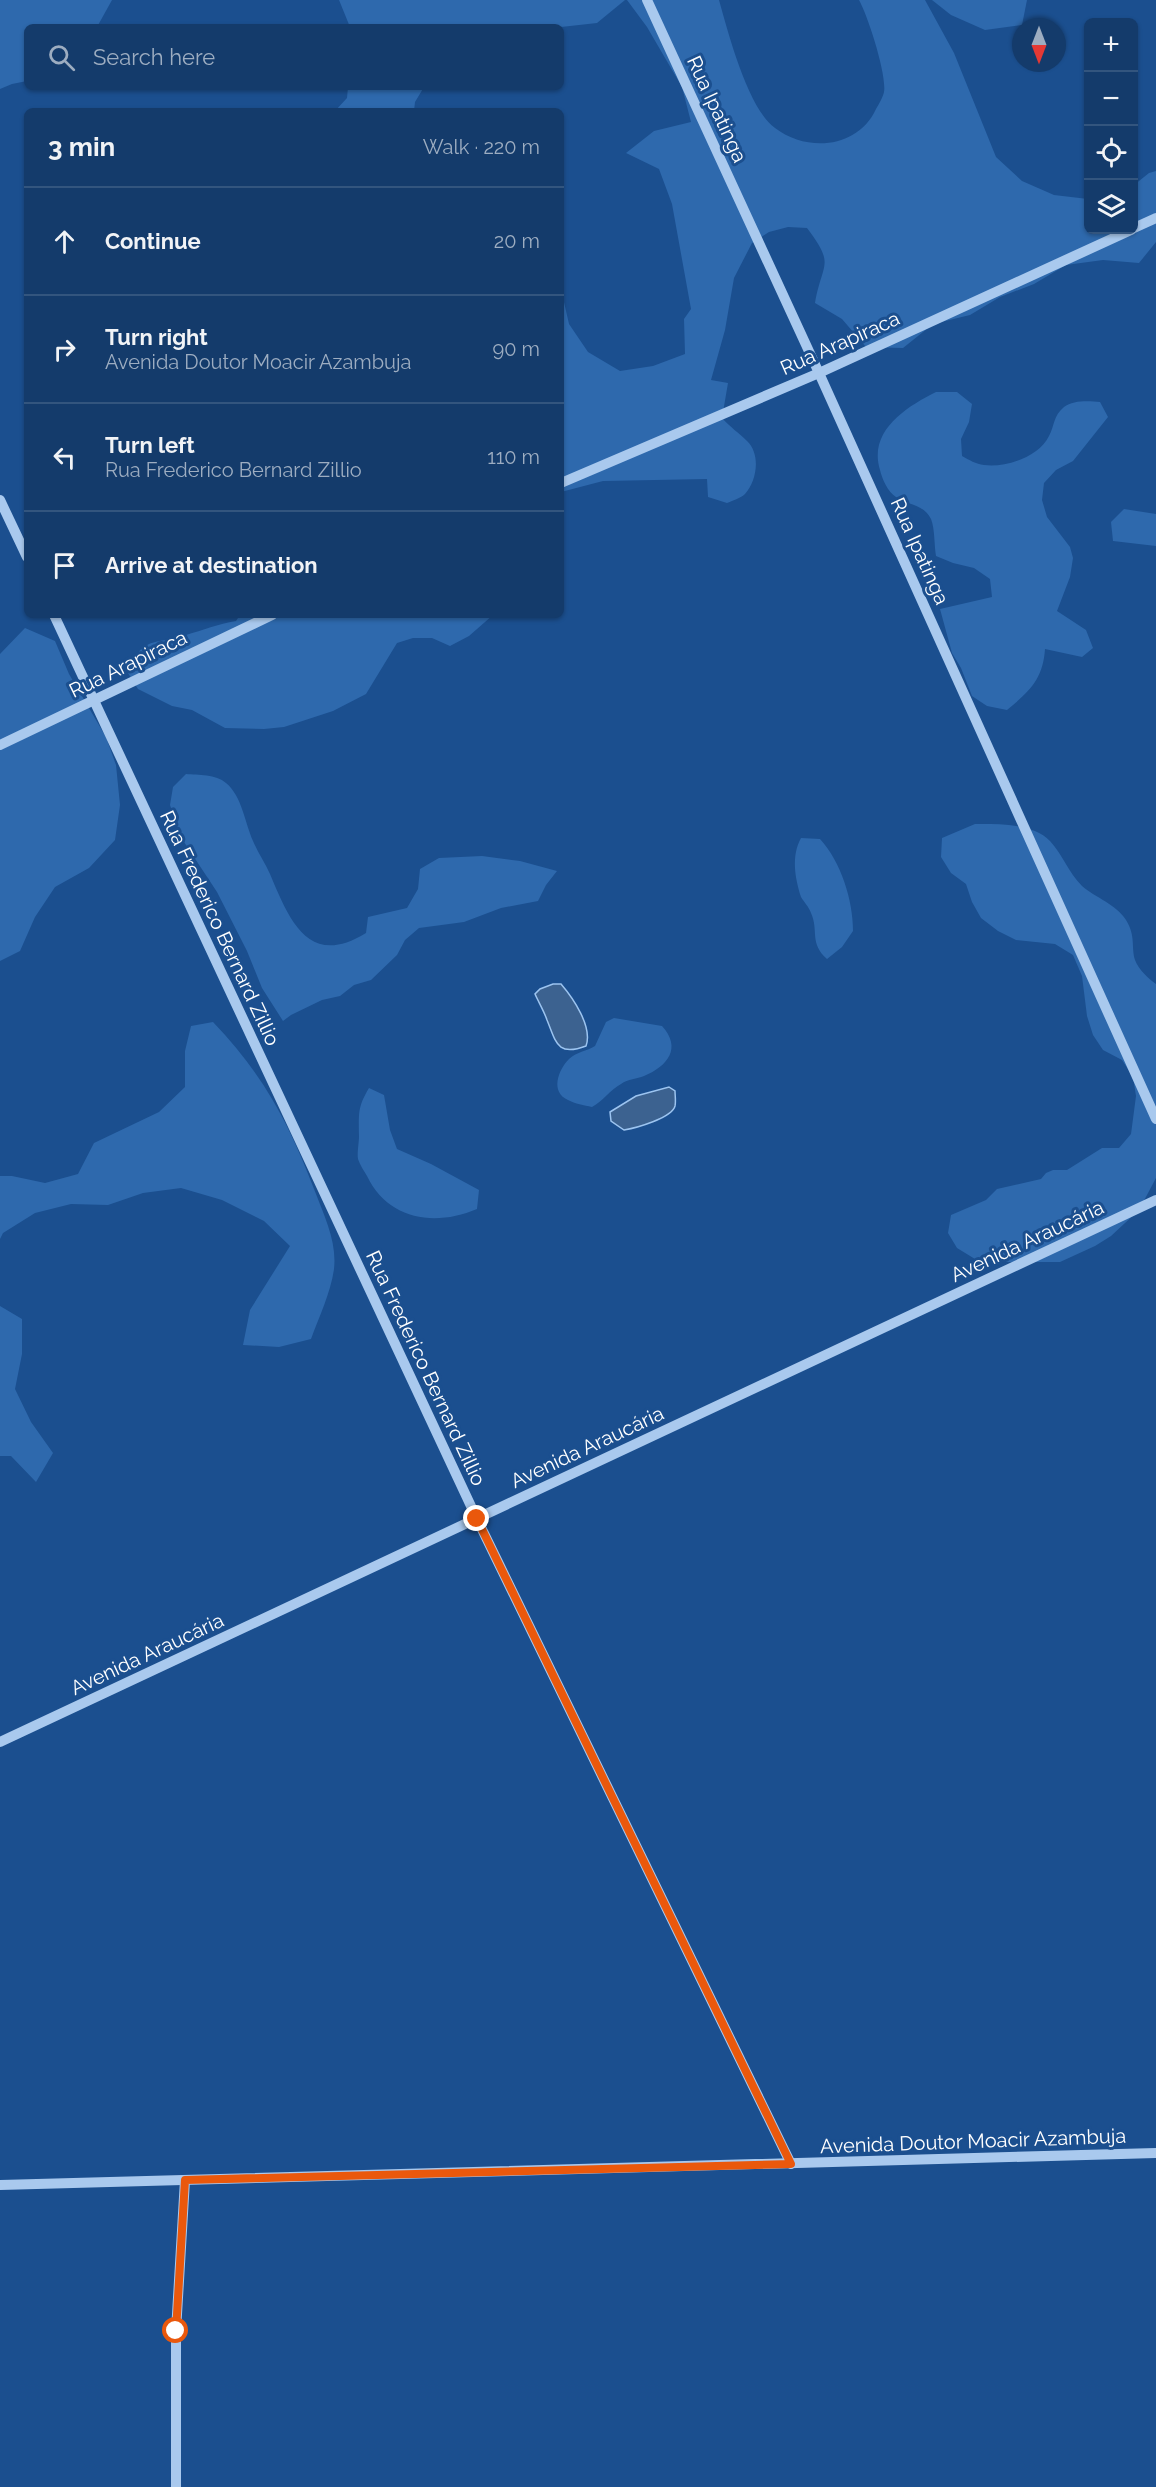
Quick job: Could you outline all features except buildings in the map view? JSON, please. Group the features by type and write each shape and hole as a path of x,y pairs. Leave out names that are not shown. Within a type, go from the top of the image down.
{"street":[{"name":"Rua Ipatinga","path":"647,0 819,373 1156,1119"},
{"name":"Rua Arapiraca","path":"1138,226 1156,218"},
{"name":"Rua Arapiraca","path":"564,482 819,373 1121,234"},
{"path":"0,500 24,551"},
{"name":"Rua Frederico Bernard Zillio","path":"55,618 477,1519 791,2164"},
{"name":"Rua Arapiraca","path":"0,745 266,618"},
{"name":"Avenida Araucária","path":"0,1742 1156,1200"},
{"name":"Avenida Doutor Moacir Azambuja","path":"0,2185 1156,2153"},
{"path":"176,2487 176,2331 185,2180"}],"shaded area":[{"path":"0,0 112,0 99,24 24,24 24,82 0,89"},
{"path":"339,0 625,0 597,23 564,27 564,24 349,24"},
{"path":"627,0 719,0 740,69 765,118 775,128 802,141 817,143 845,139 868,122 883,94 884,84 880,60 859,0 925,0 954,53 996,157 1022,181 1054,195 1084,199 1084,234 1138,234 1138,182 1149,173 1156,171 1156,242 1139,263 1103,260 1066,265 1034,284 1000,297 970,315 933,324 903,348 866,347 842,319 815,303 825,264 816,240 807,228 788,227 769,232 752,243 734,278 725,330 711,380 728,383 722,418 747,441 754,453 756,468 749,489 739,498 727,503 708,497 707,479 603,481 564,491 564,302 569,324 588,352 620,371 653,366 685,354 684,319 691,309 672,204 659,169 626,153 654,131 691,122 682,87 647,27"},
{"path":"932,0 1027,0 1023,18 1012,18 1012,26 985,30 951,15"},
{"path":"348,90 422,90 414,108 338,108 347,98"},
{"path":"936,392 957,392 972,404 969,422 961,439 962,456 984,465 1011,463 1038,450 1049,436 1058,414 1072,403 1100,402 1108,417 1073,461 1056,470 1044,483 1042,500 1047,517 1070,547 1073,558 1070,577 1057,611 1086,630 1093,648 1082,657 1045,649 1041,669 1034,684 1007,710 987,706 972,696 961,668 952,653 940,609 992,597 990,579 974,568 936,556 933,527 928,514 893,495 880,470 879,443 892,422 913,405"},
{"path":"1124,509 1156,514 1156,546 1113,541 1111,522"},
{"path":"238,618 490,618 469,636 450,646 432,638 413,638 397,643 366,694 333,711 284,727 225,728 192,710 172,706 138,689 128,673 139,652 150,644 236,621"},
{"path":"25,628 55,641 69,674 106,737 116,765 120,805 115,840 89,868 55,887 35,917 20,951 0,961 0,654"},
{"path":"186,774 217,778 231,788 239,802 255,845 293,922 303,934 315,942 329,945 346,943 366,933 368,917 407,908 418,889 420,869 439,858 482,856 520,861 557,871 546,885 538,901 501,908 464,922 419,928 405,940 397,955 371,980 354,985 340,996 322,1000 283,1021 262,988 247,951 217,892 184,842 176,823 170,805 173,787"},
{"path":"975,824 1025,828 1043,835 1050,841 1082,886 1122,914 1131,931 1135,960 1144,974 1156,984 1156,1178 1139,1210 1111,1236 1060,1262 995,1262 975,1259 957,1248 948,1233 951,1215 986,1200 997,1189 1041,1179 1053,1170 1067,1170 1102,1148 1119,1148 1131,1134 1136,1096 1133,1077 1122,1060 1103,1050 1093,1035 1087,1016 1082,976 1073,955 1055,944 1016,940 998,931 981,918 966,884 951,873 941,857 942,838"},
{"path":"801,838 820,839 827,848 840,870 851,907 853,931 842,947 827,959 818,948 813,919 801,897 797,882 795,860"},
{"path":"553,984 561,984 581,1013 587,1030 586,1046 569,1050 556,1041 535,994 540,989"},
{"path":"614,1018 662,1026 671,1042 670,1056 660,1067 644,1076 624,1082 592,1107 568,1100 559,1092 558,1081 562,1069 572,1057 595,1046 606,1022"},
{"path":"213,1022 247,1062 274,1102 296,1145 330,1230 334,1249 334,1269 328,1295 311,1339 279,1347 243,1345 250,1310 290,1246 264,1221 222,1200 181,1188 143,1193 108,1205 71,1204 35,1213 3,1233 0,1239 0,1176 12,1176 45,1183 78,1174 94,1143 159,1112 185,1087 185,1051 191,1026"},
{"path":"669,1087 675,1091 675,1106 667,1115 645,1125 624,1130 611,1121 610,1112 636,1096"},
{"path":"369,1088 384,1095 390,1130 397,1149 479,1190 477,1209 445,1218 414,1216 400,1211 376,1191 358,1159 360,1111"},
{"path":"0,1306 22,1319 22,1354 15,1389 31,1422 53,1453 36,1482 11,1456 0,1456"}],"route":[{"path":"176,2331 185,2180 791,2164 477,1519"}]}
